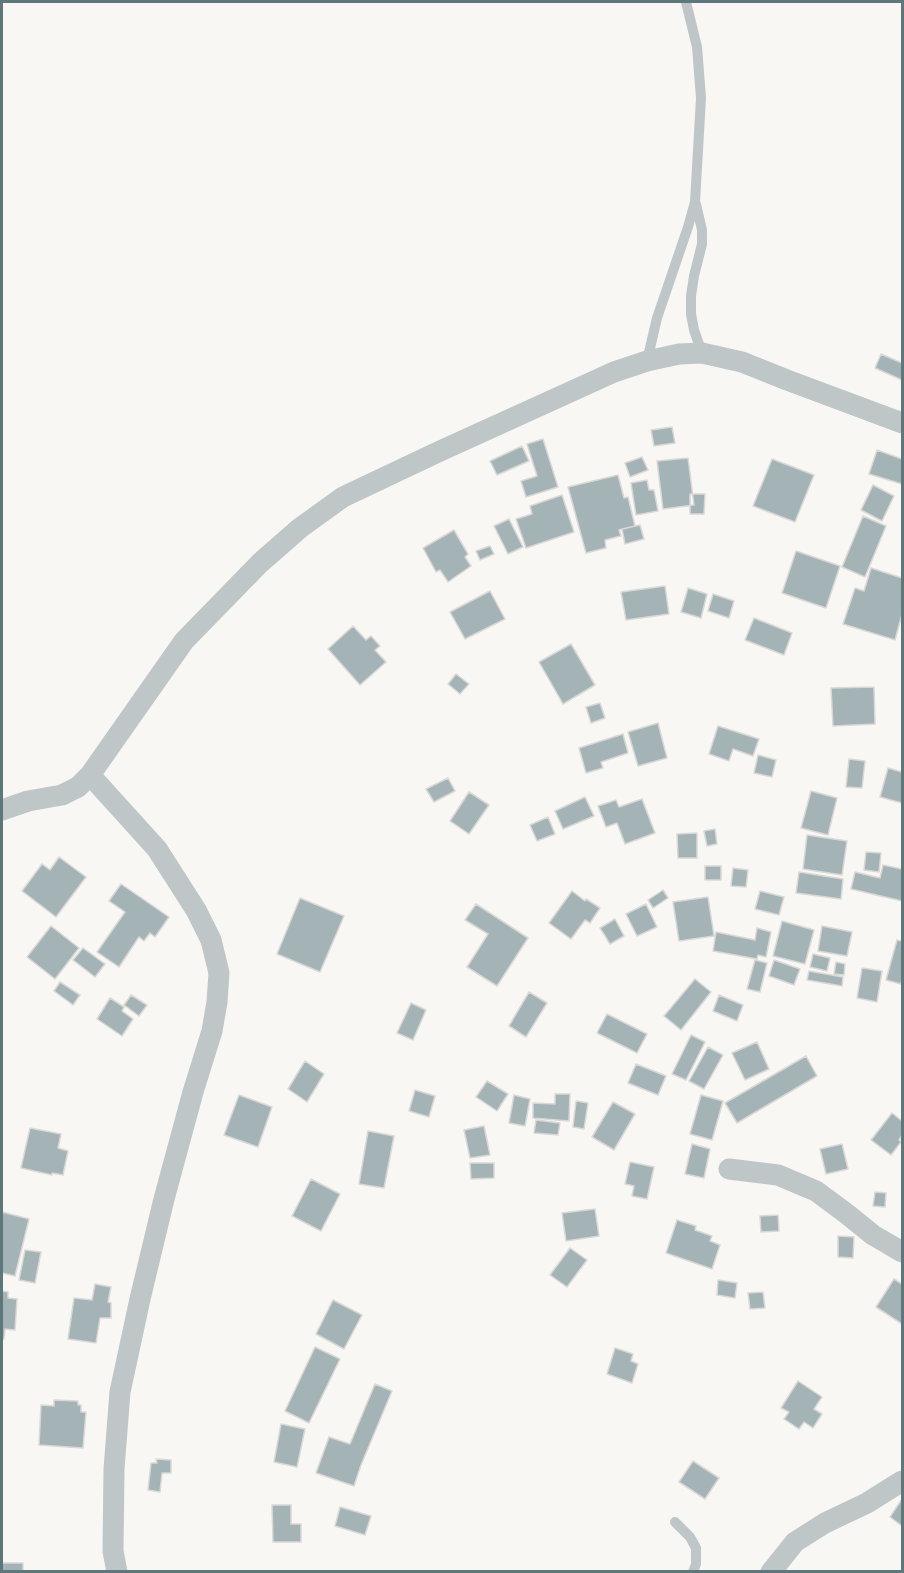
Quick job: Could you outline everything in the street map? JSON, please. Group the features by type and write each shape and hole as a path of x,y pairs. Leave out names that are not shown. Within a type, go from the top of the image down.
{"street":[{"path":"2,810 28,801 62,795 78,787 90,775 184,641 260,563 300,528 343,497 614,372 647,361 680,354 702,353 742,362 903,423"},
{"path":"90,775 158,849 196,910 211,940 219,973 212,1031 164,1199 120,1392 113,1480 113,1551 117,1572"},
{"path":"729,1168 778,1175 816,1191 873,1235 903,1252"},
{"path":"771,1572 795,1542 903,1481"}],"lane":[{"path":"647,361 657,318 695,202 701,99 697,47 686,2"},
{"path":"695,202 702,231 702,244 691,296 691,314 693,330 702,353"},
{"path":"675,1522 690,1537 696,1548 696,1564 693,1572"}],"building":[{"path":"881,354 902,363 902,380 875,368"},
{"path":"672,427 675,443 654,446 651,430"},
{"path":"543,439 558,487 526,497 521,481 537,476 527,444"},
{"path":"522,446 529,461 497,475 490,461"},
{"path":"877,450 902,459 902,484 869,474"},
{"path":"642,457 648,470 630,477 625,463"},
{"path":"688,458 694,505 663,509 657,461"},
{"path":"772,459 814,475 795,522 753,506"},
{"path":"618,475 624,498 628,497 635,526 619,530 621,536 605,540 606,548 586,553 568,487"},
{"path":"647,480 649,490 654,490 658,511 636,515 631,483"},
{"path":"873,485 894,496 882,521 861,510"},
{"path":"690,494 705,494 704,514 690,514"},
{"path":"562,495 574,532 526,548 516,519 532,514 530,506"},
{"path":"863,516 886,526 865,577 842,567"},
{"path":"509,519 523,547 508,554 494,526"},
{"path":"640,525 644,539 625,544 622,529"},
{"path":"454,530 468,554 465,557 471,566 448,582 440,570 436,572 423,548"},
{"path":"490,546 494,554 480,560 476,551"},
{"path":"796,551 840,566 826,608 782,593"},
{"path":"871,568 902,578 902,614 895,640 843,624 855,588 864,591"},
{"path":"665,586 669,614 626,620 621,592"},
{"path":"688,588 707,594 701,618 681,612"},
{"path":"490,591 505,619 465,639 450,612"},
{"path":"713,594 734,601 729,618 708,611"},
{"path":"754,618 792,633 784,655 745,640"},
{"path":"353,626 366,640 371,636 380,646 375,650 386,662 360,685 328,649"},
{"path":"571,644 595,685 563,704 539,662"},
{"path":"456,674 469,684 460,694 448,684"},
{"path":"874,687 875,724 833,726 831,688"},
{"path":"600,703 605,718 591,723 586,707"},
{"path":"658,723 667,758 638,766 628,732"},
{"path":"718,726 759,739 753,756 733,749 729,761 709,754"},
{"path":"623,734 628,753 601,762 603,768 586,773 579,748"},
{"path":"758,755 776,760 772,777 754,773"},
{"path":"849,759 865,761 862,788 846,787"},
{"path":"888,768 902,772 902,803 880,797"},
{"path":"448,778 455,791 434,802 426,789"},
{"path":"811,791 837,798 828,835 801,828"},
{"path":"469,792 489,805 469,834 450,821"},
{"path":"585,797 594,816 563,829 555,811"},
{"path":"642,799 655,833 625,844 617,823 606,827 598,806 616,800 619,807"},
{"path":"548,817 555,834 537,841 530,825"},
{"path":"715,829 717,844 707,846 704,831"},
{"path":"697,833 697,858 678,858 677,834"},
{"path":"807,835 847,841 842,875 803,869"},
{"path":"866,852 881,853 879,872 864,870"},
{"path":"59,857 86,877 56,917 22,891 42,864 50,870"},
{"path":"883,865 902,869 902,901 851,889 855,872 880,878"},
{"path":"705,866 721,866 721,880 705,880"},
{"path":"733,868 748,870 746,887 731,886"},
{"path":"799,872 843,879 841,899 796,893"},
{"path":"121,884 169,917 155,937 150,933 144,941 139,937 119,967 97,952 125,912 109,901"},
{"path":"663,890 668,898 653,908 648,900"},
{"path":"572,891 585,901 586,899 600,908 590,923 585,920 571,939 549,923"},
{"path":"760,891 784,897 779,915 755,909"},
{"path":"708,897 714,936 679,941 673,902"},
{"path":"300,898 344,916 320,972 277,954"},
{"path":"476,904 528,938 497,986 467,967 488,934 465,920"},
{"path":"646,904 657,927 637,936 626,914"},
{"path":"615,919 624,936 610,944 600,928"},
{"path":"782,921 814,930 805,964 773,956"},
{"path":"51,926 79,948 55,979 27,957"},
{"path":"822,926 852,932 847,956 818,951"},
{"path":"757,928 771,932 766,957 758,955 757,959 713,951 716,932 755,940"},
{"path":"897,940 902,941 901,984 886,980"},
{"path":"83,948 105,964 95,977 73,960"},
{"path":"813,954 830,958 827,971 810,967"},
{"path":"755,960 767,963 760,992 747,989"},
{"path":"774,960 800,969 794,985 769,976"},
{"path":"836,962 845,964 844,975 834,974"},
{"path":"862,968 882,971 877,1002 857,998"},
{"path":"809,971 843,977 842,986 807,980"},
{"path":"695,979 711,992 681,1030 664,1016"},
{"path":"60,982 80,995 73,1005 54,991"},
{"path":"529,992 547,1003 526,1037 509,1026"},
{"path":"131,995 147,1005 139,1016 124,1005"},
{"path":"719,995 743,1005 737,1021 713,1011"},
{"path":"110,998 124,1007 122,1011 133,1019 122,1036 97,1019"},
{"path":"411,1003 426,1010 413,1040 397,1033"},
{"path":"607,1014 647,1034 637,1053 597,1033"},
{"path":"691,1035 705,1042 686,1080 672,1074"},
{"path":"757,1042 769,1069 745,1080 732,1053"},
{"path":"708,1047 723,1055 704,1089 689,1081"},
{"path":"806,1056 817,1076 737,1123 725,1103"},
{"path":"305,1061 324,1074 307,1102 288,1089"},
{"path":"636,1064 666,1076 658,1095 628,1083"},
{"path":"487,1081 508,1094 497,1111 476,1097"},
{"path":"415,1090 435,1096 429,1117 409,1111"},
{"path":"555,1094 570,1094 569,1121 533,1118 533,1103 555,1104"},
{"path":"239,1095 272,1107 258,1147 224,1135"},
{"path":"514,1095 530,1099 525,1126 509,1123"},
{"path":"701,1095 723,1101 712,1140 690,1134"},
{"path":"576,1101 588,1103 584,1129 573,1127"},
{"path":"613,1102 635,1114 614,1150 592,1137"},
{"path":"892,1113 902,1121 902,1135 899,1140 901,1142 891,1155 871,1140"},
{"path":"536,1120 560,1123 558,1135 534,1133"},
{"path":"484,1126 490,1155 470,1158 464,1130"},
{"path":"30,1128 61,1134 58,1148 68,1151 63,1175 52,1173 52,1175 21,1168"},
{"path":"368,1131 394,1136 384,1188 359,1184"},
{"path":"692,1144 710,1149 704,1178 685,1174"},
{"path":"842,1144 848,1169 826,1174 820,1149"},
{"path":"630,1162 654,1167 647,1199 632,1196 634,1186 625,1184"},
{"path":"470,1163 494,1163 494,1178 471,1179"},
{"path":"311,1179 340,1194 321,1231 292,1216"},
{"path":"875,1192 886,1193 885,1207 873,1206"},
{"path":"595,1209 599,1236 566,1241 562,1213"},
{"path":"2,1212 29,1219 15,1276 2,1273"},
{"path":"778,1215 779,1231 761,1232 760,1216"},
{"path":"677,1220 696,1226 695,1230 712,1236 710,1241 720,1245 712,1269 666,1253"},
{"path":"838,1236 854,1237 853,1258 838,1257"},
{"path":"570,1248 587,1260 567,1287 550,1275"},
{"path":"25,1250 41,1252 35,1283 19,1280"},
{"path":"894,1279 902,1284 902,1324 876,1307"},
{"path":"718,1280 737,1283 735,1298 717,1295"},
{"path":"95,1284 111,1287 108,1302 111,1303 111,1318 100,1318 96,1343 68,1339 74,1298 92,1300"},
{"path":"2,1291 8,1292 8,1298 17,1299 15,1330 5,1329 4,1339 2,1339"},
{"path":"763,1292 765,1308 750,1309 748,1293"},
{"path":"333,1300 362,1315 344,1349 316,1334"},
{"path":"315,1347 340,1359 309,1423 285,1411"},
{"path":"615,1348 633,1354 631,1361 638,1364 632,1383 607,1374"},
{"path":"798,1381 822,1397 814,1409 822,1414 813,1428 804,1422 799,1429 784,1419 789,1412 781,1408"},
{"path":"375,1384 392,1391 354,1486 316,1473 329,1437 350,1444"},
{"path":"54,1400 78,1401 78,1405 81,1405 81,1412 86,1412 83,1448 39,1445 41,1405 54,1406"},
{"path":"281,1424 305,1429 297,1467 274,1462"},
{"path":"156,1459 171,1460 171,1473 162,1473 160,1492 148,1490 151,1463 157,1463"},
{"path":"693,1461 719,1478 705,1499 679,1482"},
{"path":"902,1499 902,1526 890,1517"},
{"path":"272,1505 291,1505 291,1524 301,1524 301,1542 273,1542"},
{"path":"340,1507 371,1516 365,1535 335,1526"},
{"path":"2,1563 23,1563 23,1572 2,1572"}]}
